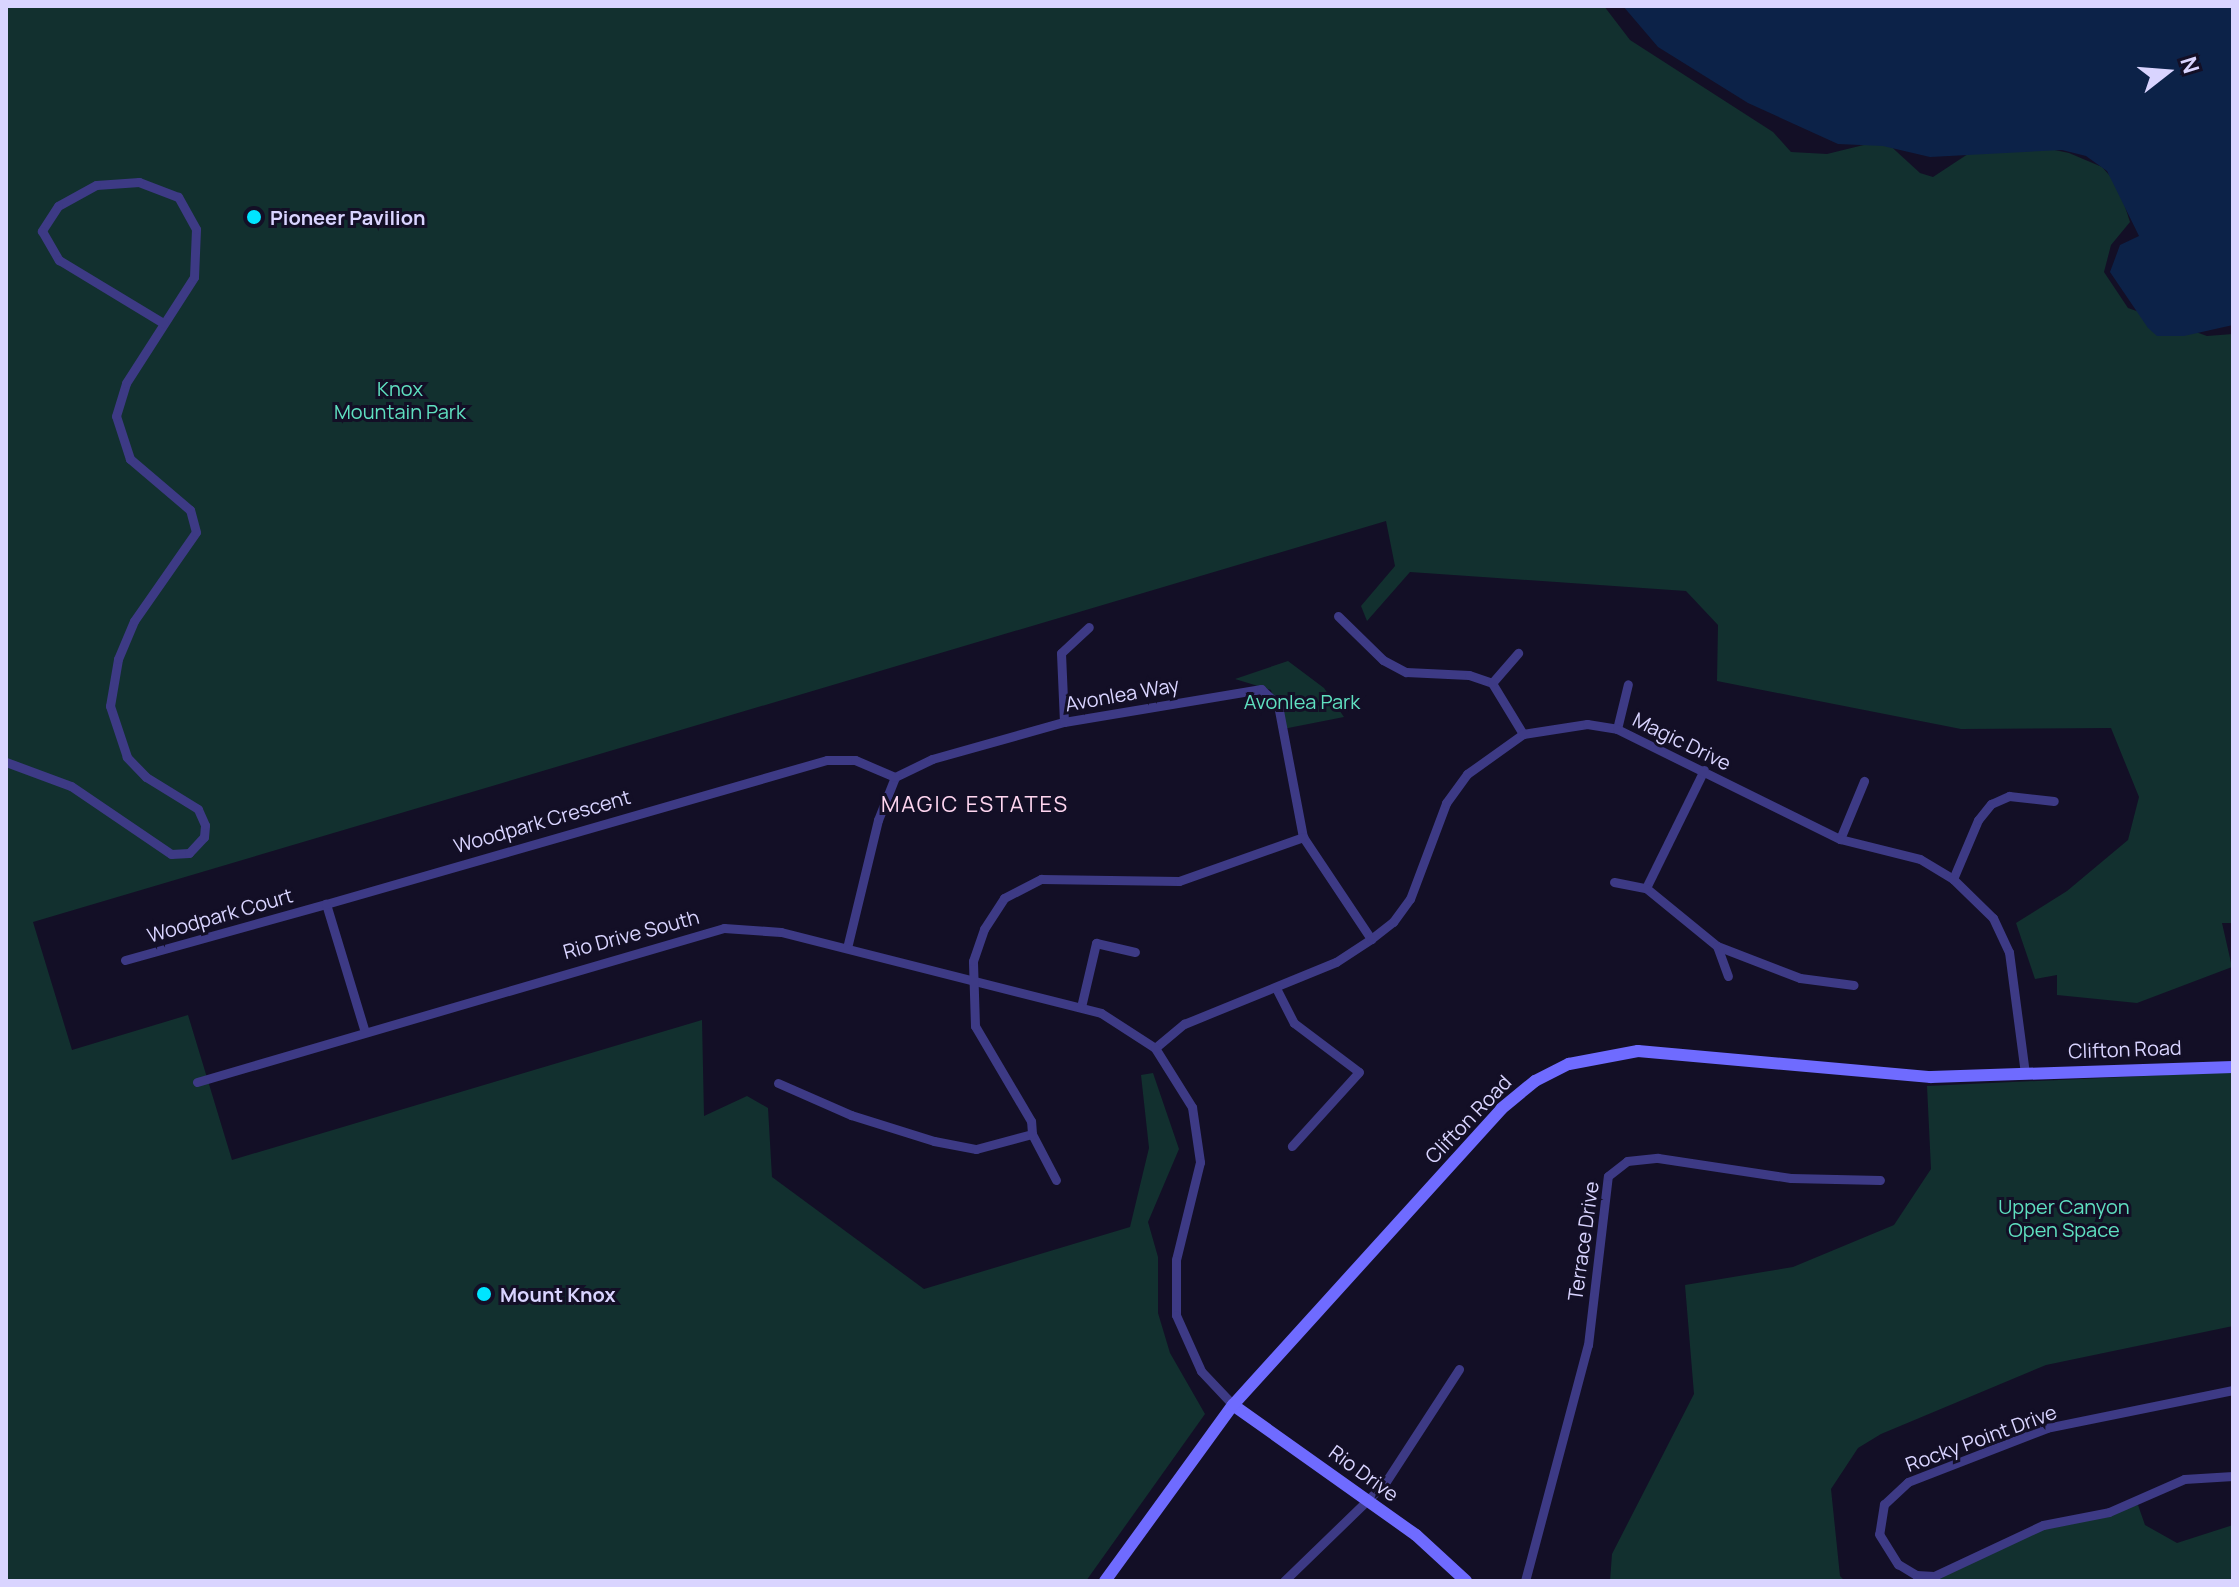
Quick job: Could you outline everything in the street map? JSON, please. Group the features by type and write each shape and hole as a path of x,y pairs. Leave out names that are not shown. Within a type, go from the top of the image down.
{"street":[{"path":"6,762 71,786 167,852 189,853 204,837 205,825 198,809 146,777 127,757 110,706 113,679 130,630 196,532 190,510 130,459 117,427 121,394 195,271 196,229 178,197 152,185 110,182 82,190 58,206 42,231 59,260 163,323"},
{"path":"1338,616 1383,660 1406,672 1469,675 1492,683 1523,734"},
{"path":"1064,722 1061,653 1089,627"},
{"path":"1492,683 1518,653"},
{"path":"1617,729 1628,684"},
{"name":"Avonlea Way","path":"895,777 932,759 1064,722 1261,689 1278,705 1303,837 1371,939"},
{"name":"Magic Drive","path":"1155,1048 1184,1024 1336,962 1371,939 1410,899 1446,803 1467,774 1523,734 1562,725 1617,729 1840,839 1920,859 1953,879 1993,918 2009,952 2025,1073"},
{"name":"Woodpark Crescent","path":"326,904 827,760 855,760 895,777"},
{"path":"1646,888 1704,770"},
{"path":"847,948 878,820 895,777"},
{"path":"1840,839 1864,781"},
{"path":"1953,879 1978,820 1991,804 2009,796 2054,801"},
{"path":"1056,1180 1032,1134 1025,1110 975,1026 972,980 984,929 1004,898 1041,879 1179,881 1303,837"},
{"path":"1614,882 1646,888 1717,946 1800,978 1854,985"},
{"path":"326,904 364,1029"},
{"name":"Woodpark Court","path":"125,960 326,904"},
{"name":"Rio Drive South","path":"197,1082 364,1029 724,928 781,932 1081,1007 1133,1029 1155,1048 1182,1086 1199,1136 1195,1195 1176,1260 1176,1315 1201,1371 1233,1405"},
{"path":"1081,1007 1096,943 1135,952"},
{"path":"1717,946 1728,976"},
{"path":"1276,988 1294,1023 1359,1072 1292,1146"},
{"name":"Clifton Road","path":"1105,1581 1233,1405 1501,1109 1535,1081 1569,1064 1638,1051 1931,1077 2233,1067"},
{"path":"778,1083 851,1115 934,1141 976,1149 1032,1134"},
{"name":"Terrace Drive","path":"1525,1581 1588,1345 1608,1176 1627,1161 1658,1158 1791,1178 1880,1180"},
{"path":"1289,1579 1369,1501 1459,1369"},
{"name":"Rocky Point Drive","path":"2233,1390 2047,1428 1908,1482 1884,1504 1879,1534 1898,1564 1916,1575 1934,1576 2043,1525 2109,1512 2184,1479 2233,1476"},
{"name":"Rio Drive","path":"1233,1405 1369,1501 1466,1581"}],"green space":[{"name":"Knox Mountain Park","path":"6,6 1604,6 1630,40 1773,132 1791,152 1827,154 1884,140 1920,173 1933,177 1974,150 2021,143 2069,153 2102,167 2118,185 2130,222 2111,245 2104,272 2128,308 2207,336 2233,334 2233,923 2222,923 2232,967 2137,1003 2057,995 2057,975 2035,979 2016,923 2067,891 2128,840 2139,797 2111,728 1961,729 1717,681 1718,625 1686,591 1410,572 1367,621 1361,606 1395,566 1386,521 33,922 72,1050 188,1015 232,1160 702,1020 704,1116 747,1096 768,1108 772,1177 924,1289 1130,1227 1149,1148 1141,1075 1153,1073 1179,1149 1148,1222 1158,1257 1158,1313 1170,1353 1205,1414 1086,1581 6,1581"},
{"name":"Avonlea Park","path":"1288,661 1324,688 1344,717 1283,729 1271,690 1235,679"},
{"name":"Upper Canyon Open Space","path":"2233,1072 2233,1326 2046,1365 1881,1434 1858,1448 1831,1489 1840,1576 1845,1581 1610,1581 1612,1554 1694,1394 1685,1285 1793,1267 1894,1225 1931,1169 1927,1086"},
{"path":"2138,1505 2145,1525 2177,1543 2233,1525 2233,1581 1911,1581 1915,1576 1934,1578 2043,1527"}],"water":[{"path":"1623,6 2233,6 2233,325 2184,336 2157,336 2148,328 2110,272 2120,245 2139,236 2107,171 2086,156 2062,150 1930,157 1883,146 1838,144 1748,103 1658,47"}],"place":[{"name":"Pioneer Pavilion","path":"254,217"},
{"name":"Mount Knox","path":"484,1294"}],"district":[{"name":"MAGIC ESTATES","path":"975,805"}]}
